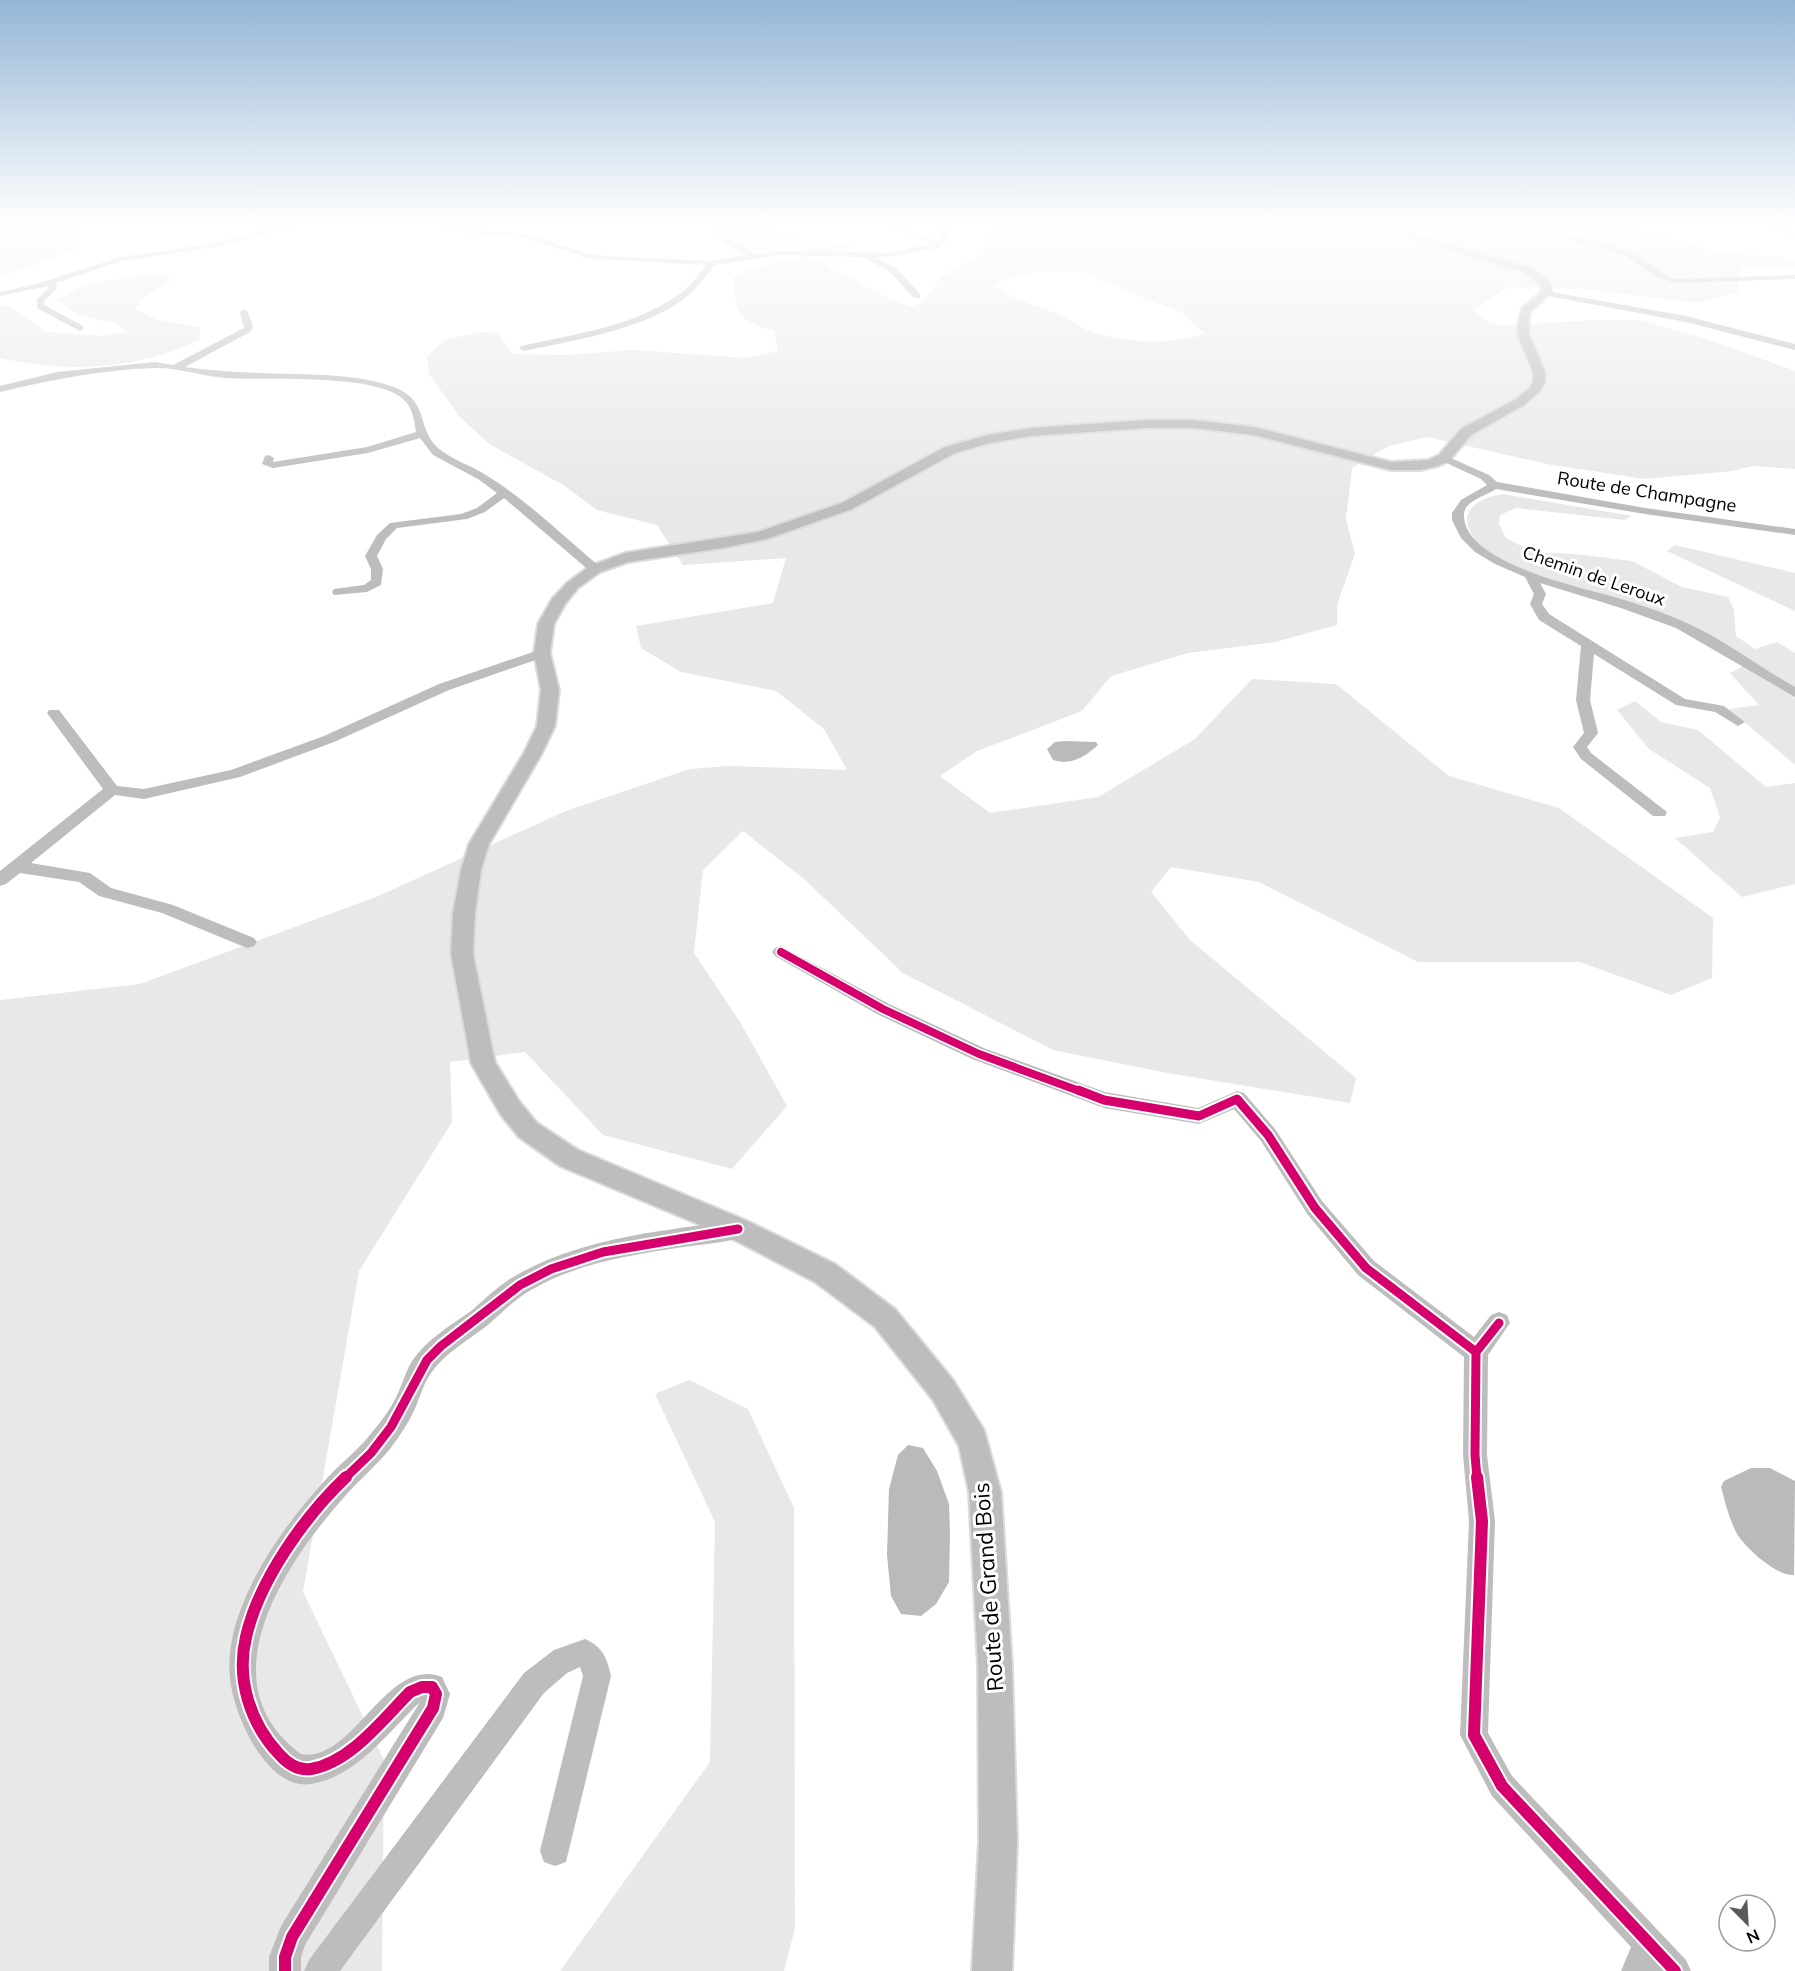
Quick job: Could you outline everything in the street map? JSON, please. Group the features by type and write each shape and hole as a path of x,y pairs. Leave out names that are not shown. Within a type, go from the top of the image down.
{"main road":[{"path":"1444,458 1466,432 1520,402 1534,391 1539,382 1539,372 1523,334 1525,315"},
{"name":"Route de Grand Bois","path":"992,1971 998,1842 995,1666 985,1492 973,1441 944,1390 885,1318 825,1273 738,1228 569,1158 528,1130 510,1108 483,1063 462,954 471,870 479,844 523,772 546,726 550,690 542,653 546,624 558,602 573,585 595,569 625,558 762,536 846,506 950,450 988,439 1030,432 1146,424 1193,424 1264,433 1391,466 1421,466 1444,458"}],"street":[{"path":"56,315 80,328"},
{"path":"176,367 202,356 247,330 249,327 245,315"},
{"path":"524,348 614,329 647,315"},
{"path":"1664,315 1795,347"},
{"path":"0,389 31,380 94,369 155,364 223,375 350,379 386,387 406,396 415,407 422,434 437,453 482,477 504,493 595,569"},
{"path":"269,458 267,464 273,465 368,450 422,434"},
{"path":"1444,458 1485,477 1494,485"},
{"name":"Route de Champagne","path":"1494,485 1795,532"},
{"name":"Chemin de Leroux","path":"1494,485 1486,493 1466,501 1461,506 1458,517 1461,528 1481,551 1530,576 1683,626 1795,693"},
{"path":"338,592 367,588 377,582 377,569 371,556 388,529 404,522 463,517 481,510 504,493"},
{"path":"1530,576 1540,594 1536,604 1544,617 1682,702 1719,709 1738,722"},
{"path":"1588,645 1583,700 1591,733 1580,747 1586,756 1659,812"},
{"path":"54,713 112,790 144,794 235,774 329,739 444,687 542,653"},
{"path":"0,880 112,790"},
{"path":"19,867 84,877 105,892 167,909 248,942"},
{"path":"781,952 883,1009 979,1053 1104,1100 1199,1116 1237,1099 1268,1135 1315,1208 1366,1268 1476,1352"},
{"path":"285,1971 285,1957 292,1937 433,1708 436,1694 432,1687 422,1687 410,1692 355,1744 333,1761 310,1769 293,1767 277,1752 258,1729 245,1697 242,1666 250,1621 291,1543 338,1485 374,1450 393,1425 427,1359 525,1282 571,1261 611,1249 738,1228"},
{"path":"1499,1323 1476,1352 1475,1455 1482,1521 1474,1735 1502,1786 1642,1958 1675,1971"},
{"path":"320,1971 534,1683 560,1660 573,1654 585,1653 594,1662 597,1676 555,1851"}],"shaded area":[{"path":"0,315 22,315 47,332 104,336 127,332 117,324 78,315 148,315 158,320 200,327 199,340 151,358 101,366 50,366 0,358"},
{"path":"741,315 1061,315 1101,335 1146,341 1176,340 1205,334 1185,315 1480,315 1489,323 1505,326 1591,320 1639,320 1707,339 1795,371 1795,469 1752,466 1732,471 1645,479 1552,465 1427,437 1389,446 1352,468 1346,519 1355,554 1337,605 1337,625 1275,642 1188,653 1111,676 1082,711 977,751 940,776 990,813 1098,797 1195,739 1252,679 1336,684 1449,776 1559,808 1713,918 1712,978 1671,995 1580,962 1418,962 1259,882 1171,867 1151,892 1190,940 1356,1078 1350,1103 1168,1073 1053,1050 903,973 804,879 743,831 703,870 694,953 740,1022 787,1106 732,1169 603,1135 525,1052 450,1062 452,1122 359,1271 303,1592 384,1760 382,1971 0,1971 0,1000 140,984 376,897 566,811 690,769 729,766 847,770 824,729 776,691 681,672 641,648 636,626 773,603 786,558 683,565 657,525 597,510 565,486 489,444 460,417 429,374 427,357 445,340 479,332 497,333 513,354 565,355 633,350 745,358 778,351 774,331 752,323"},
{"path":"1503,494 1632,516 1624,520 1516,508 1500,515 1499,524 1506,538 1533,552 1575,554 1632,561 1682,587 1728,597 1734,610 1736,636 1755,649 1777,642 1795,653 1795,765 1729,709 1759,705 1730,673 1743,666 1706,637 1668,618 1520,570 1485,549 1469,530 1467,520 1469,512 1475,504"},
{"path":"1675,545 1795,573 1795,611 1667,551"},
{"path":"1635,701 1661,722 1698,730 1766,787 1795,783 1795,884 1742,897 1675,838 1713,832 1720,817 1710,788 1649,749 1617,710"},
{"path":"1055,742 1096,742 1098,745 1072,761 1053,760 1047,749"},
{"path":"689,1380 748,1409 794,1508 795,1928 784,1971 560,1971 710,1762 715,1522 655,1394"},
{"path":"908,1445 923,1448 937,1471 949,1504 949,1582 936,1604 921,1616 901,1614 891,1596 887,1555 889,1489 898,1455"},
{"path":"1751,1468 1770,1468 1795,1481 1794,1575 1779,1571 1761,1560 1740,1538 1731,1521 1721,1487 1724,1481"}],"cycle path":[{"path":"781,952 883,1009 979,1054 1104,1100 1199,1116 1237,1099 1268,1135 1315,1208 1366,1268 1476,1352"},
{"path":"285,1971 285,1957 292,1937 433,1708 436,1694 432,1687 422,1687 410,1692 364,1738 338,1758 324,1765 302,1769 288,1762 268,1742 258,1727 251,1711 243,1676 245,1639 250,1621 276,1568 325,1500 371,1453 387,1432 405,1404 427,1360 441,1346 514,1289 526,1281 576,1259 629,1246 738,1229"},
{"path":"1499,1323 1476,1352 1475,1455 1482,1521 1474,1735 1502,1786 1675,1971"}]}
